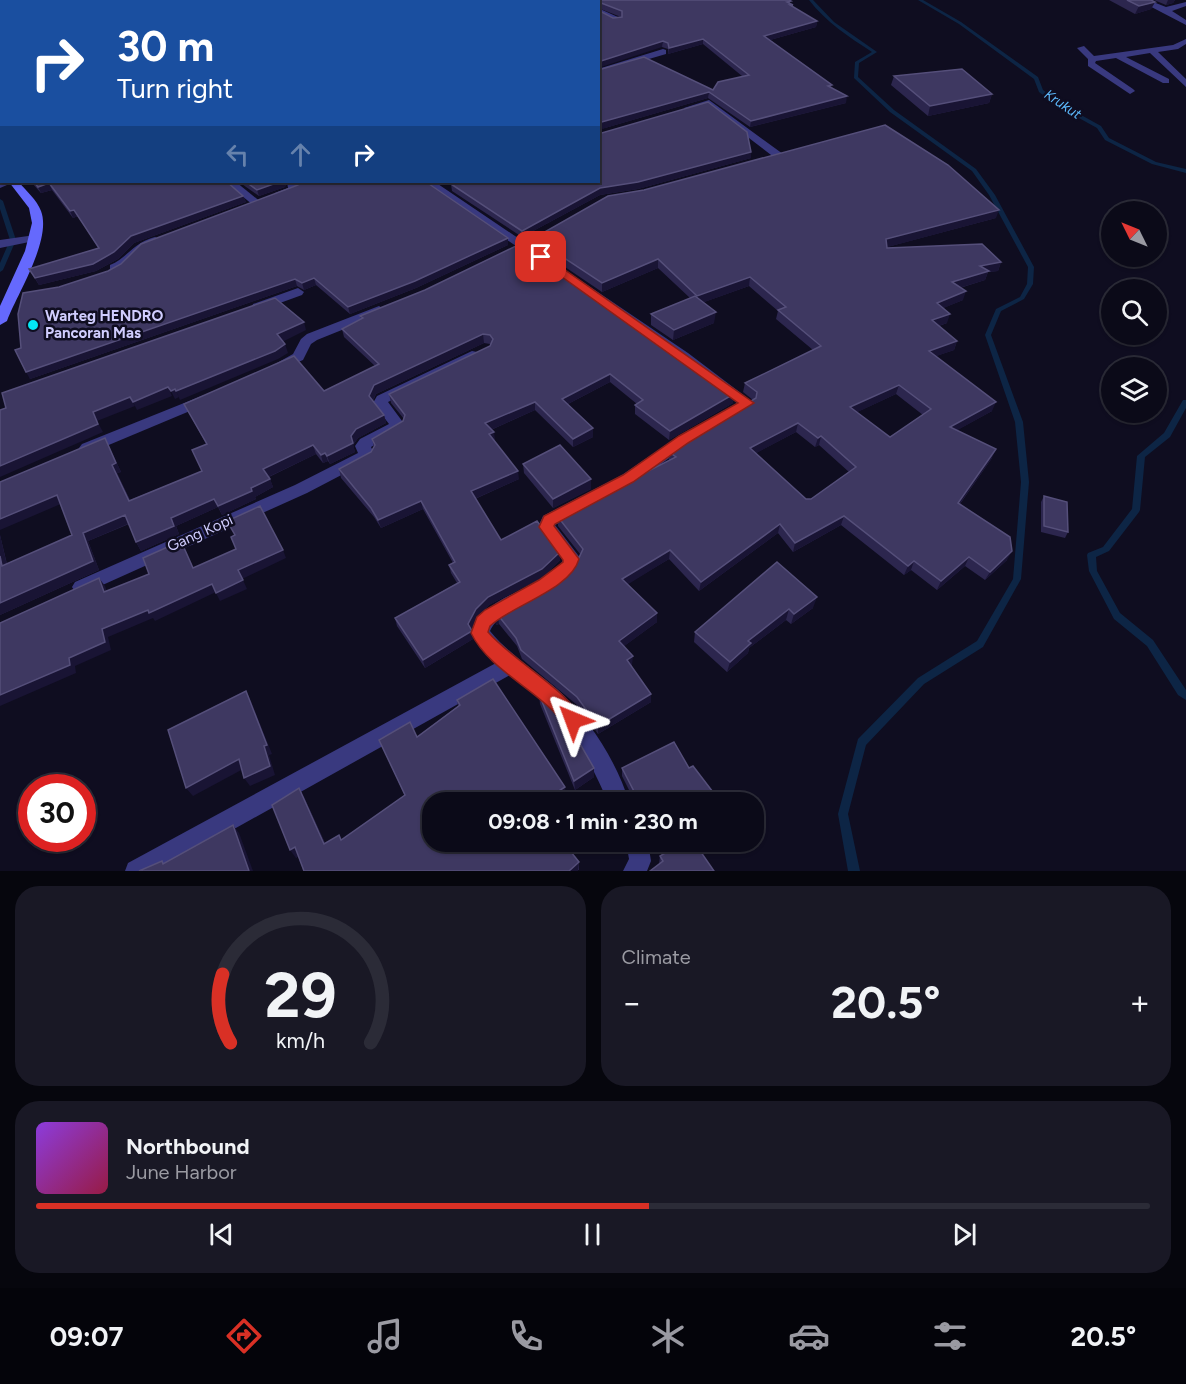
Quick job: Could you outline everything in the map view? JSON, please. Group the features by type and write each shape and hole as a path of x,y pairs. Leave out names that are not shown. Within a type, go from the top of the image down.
{"main road":[{"path":"0,321 18,294 26,245 38,228 37,214 15,183"}],"street":[{"path":"1142,0 1166,10 1186,23"},
{"path":"1166,10 1186,4"},
{"path":"600,11 617,20"},
{"path":"1092,59 1174,46 1186,41"},
{"path":"1081,48 1092,59 1091,64 1097,70 1130,91"},
{"path":"1151,50 1186,84"},
{"path":"600,71 663,52"},
{"path":"1116,55 1166,81"},
{"path":"677,112 709,103 778,156"},
{"path":"231,183 251,205 294,190 292,183"},
{"path":"434,185 454,184"},
{"path":"434,185 527,242 747,403 684,440 609,489 549,520 546,527 572,559 570,566 491,615 480,628 480,633 487,642 510,665 558,704 573,720 614,792"},
{"path":"105,272 123,264 140,247 165,236"},
{"path":"504,253 527,242"},
{"path":"1,247 26,245"},
{"path":"243,312 298,292"},
{"path":"261,374 298,357 306,342 312,337 394,304"},
{"name":"Gang Kopi","path":"69,593 301,489 367,455 363,446 365,443 398,425 380,403 382,399 485,349"},
{"path":"74,454 216,394"},
{"path":"136,871 212,832 415,715 510,665"},
{"path":"634,871 640,861 639,852"}],"building":[{"path":"600,0 789,0 791,1 787,2 793,5 790,5 817,21 764,36 832,85 828,86 847,96 751,121 709,92 600,122 600,69 644,57 713,90 718,82 749,75 703,39 669,48 668,43 663,41 600,61 600,11 613,18 622,17 622,11 600,3"},
{"path":"1127,0 1151,0 1155,2 1139,6"},
{"path":"962,69 992,94 930,106 894,76"},
{"path":"708,102 747,132 751,152 638,182 600,188 522,231 451,184 600,183 600,133"},
{"path":"885,125 948,165 999,210 886,239 887,248 982,244 1001,262 980,266 989,271 952,282 966,291 937,303 950,314 932,320 957,341 929,351 996,402 950,427 996,449 958,503 1010,537 1012,551 990,572 969,557 941,581 914,561 908,566 844,516 795,543 780,524 701,582 670,550 622,579 657,613 619,641 633,656 627,660 651,694 598,726 577,697 521,650 516,638 498,615 495,617 515,601 563,576 577,562 583,549 558,517 676,457 669,452 756,398 757,392 745,383 821,346 778,310 786,307 750,277 697,296 658,259 602,283 534,238 608,196 644,190","holes":["899,385 931,409 890,437 850,407","798,423 818,438 821,436 856,467 811,499 806,499 750,448"]},
{"path":"35,183 49,183 38,187"},
{"path":"49,183 228,183 243,196 131,236 114,252 93,264 35,278 29,269 99,248 74,210 70,211"},
{"path":"247,183 276,183 257,190"},
{"path":"298,183 427,183 508,238 415,281 348,307 314,278 302,283 295,279 26,372 15,350 21,348 18,314 23,293 59,287 108,271 121,264 141,244 298,185"},
{"path":"520,244 587,290 584,292 670,347 702,375 705,373 734,394 670,431 635,405 643,400 610,374 562,399 593,428 573,439 535,402 485,423 494,432 489,434 518,471 471,491 501,540 537,521 560,552 542,569 488,597 476,609 468,624 472,631 423,660 395,618 460,582 449,565 455,562 421,501 378,520 339,469 371,452 375,445 372,439 403,421 405,415 389,394 490,346 493,339 490,335 483,334 374,385 369,396 384,415 356,429 351,436 353,443 327,456 325,453 321,455 313,445 263,469 270,479 251,488 252,491 218,506 214,499 171,518 174,526 136,542 125,515 83,533 93,561 0,603 0,556 2,566 72,535 57,495 0,519 0,482 105,438 116,463 112,465 129,501 202,471 192,450 207,444 184,404 294,356 324,391 379,364 342,329 363,318 360,316 425,290"},
{"path":"695,296 716,312 674,330 651,314"},
{"path":"275,298 304,322 277,334 285,344 275,351 176,391 175,389 171,391 168,387 133,402 130,397 93,412 98,424 0,466 0,410 6,408 2,393"},
{"path":"560,445 591,479 553,499 523,464"},
{"path":"1044,496 1067,502 1068,532 1044,526"},
{"path":"260,506 283,550 238,570 243,580 216,593 212,584 149,613 148,610 102,629 105,642 69,658 70,665 0,695 0,623 99,578 104,592 149,574 143,558 181,541 193,568 236,549 231,537 235,535 227,521"},
{"path":"777,562 817,597 794,614 789,609 748,641 751,643 730,662 695,632"},
{"path":"493,679 565,787 557,792 422,792 422,852 571,852 579,862 569,871 304,871 295,847 290,850 272,805 299,788 324,844 339,835 341,840 405,795 379,740 410,722 417,737 460,705 457,700"},
{"path":"246,691 267,745 264,746 270,766 244,778 239,759 186,788 168,730"},
{"path":"539,694 551,703 568,723 594,768 574,781"},
{"path":"674,742 689,768 693,766 713,792 634,792 622,768"},
{"path":"233,825 249,871 139,871 162,861 163,864"},
{"path":"667,852 701,852 714,871 650,871 663,861 660,856"}],"waterway":[{"path":"811,0 832,22 875,52 857,62 856,77 892,111 974,170 992,195 1031,267 1030,284 1022,298 998,310 988,335 1019,422 1025,482 1017,579 980,644 921,681 862,742 843,814 854,871"},
{"name":"Krukut","path":"920,0 960,23 1036,78 1041,91 1061,106 1099,127 1107,139 1154,163 1186,171"},
{"path":"0,201 13,240 0,270"},
{"name":"Krukut","path":"1186,402 1167,435 1141,456 1136,510 1106,549 1091,555 1093,571 1117,616 1150,643 1181,692 1186,696"}],"place":[{"name":"Warteg HENDRO Pancoran Mas","path":"33,325"}],"route":[{"path":"541,257 747,403 663,453 600,495 549,520 546,527 572,559 570,566 483,622 480,633 487,642 573,720"}]}
